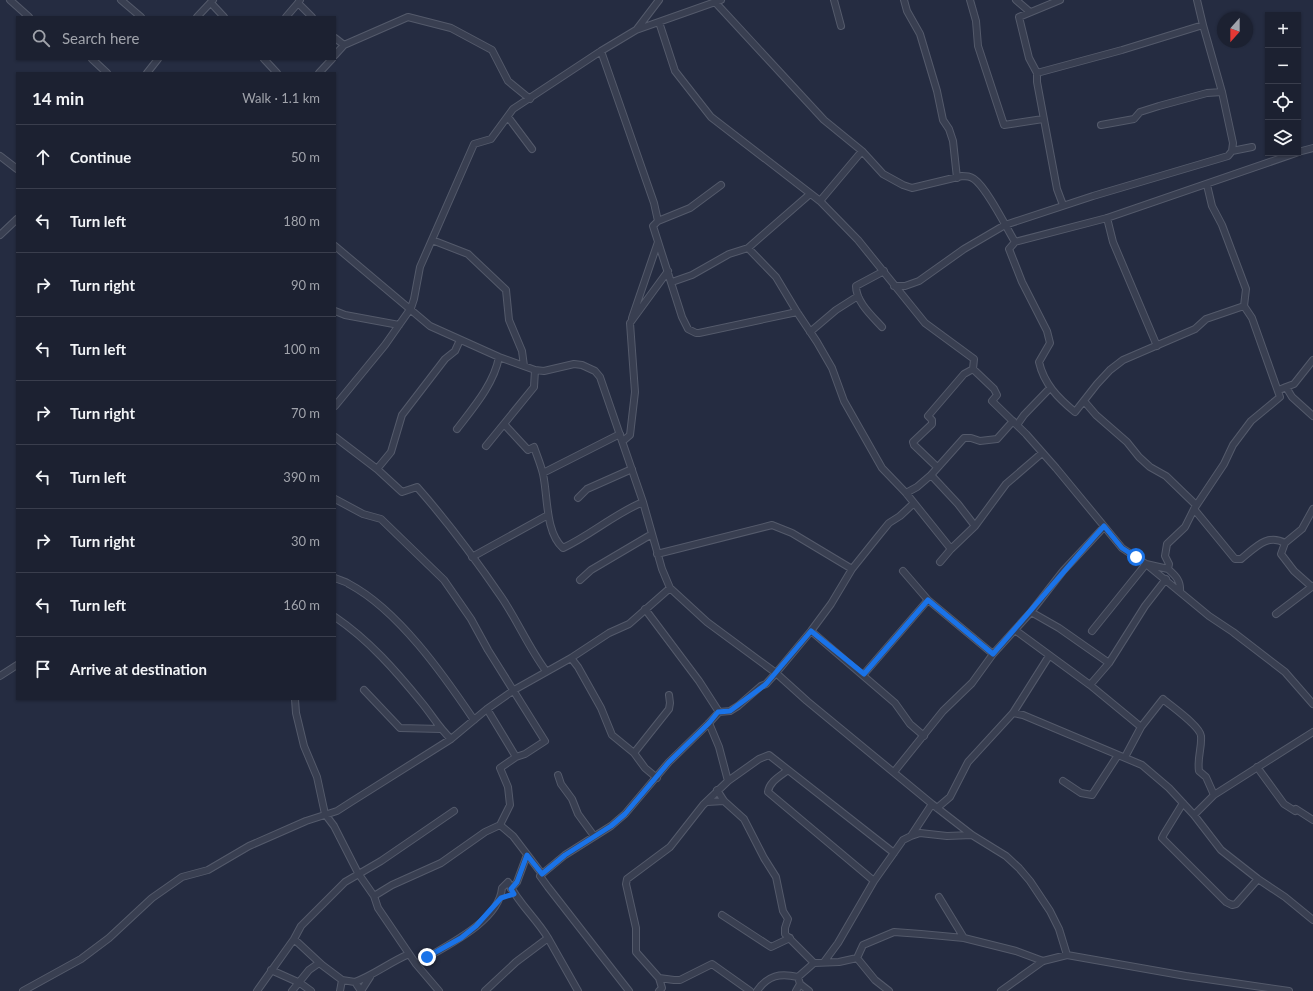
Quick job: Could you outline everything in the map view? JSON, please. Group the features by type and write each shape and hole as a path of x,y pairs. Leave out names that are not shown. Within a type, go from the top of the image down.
{"street":[{"path":"10,0 29,16"},
{"path":"121,0 140,16"},
{"path":"636,30 659,0"},
{"path":"701,6 705,0"},
{"path":"834,0 841,26"},
{"path":"904,0 907,11 920,34 937,91 943,120 949,129 957,178"},
{"path":"970,0 976,21 978,46 987,69 1004,125 1044,119"},
{"path":"1016,0 1030,12"},
{"path":"1060,0 1018,17 1029,58 1037,73 1037,82 1057,189 1063,205"},
{"path":"894,286 905,286 919,281 964,249 1005,225 1063,205 1228,156 1232,151 1233,143 1222,92 1197,0"},
{"path":"198,16 212,1 223,16"},
{"path":"336,405 411,308 420,267 474,144 491,139 498,127 508,117 513,109 530,99 543,88 636,30 718,1 824,120 862,151 883,174 908,187 968,176 975,179 1015,242"},
{"path":"287,16 299,2 311,16"},
{"path":"336,54 344,45 408,17 451,28 492,50 508,81 530,99"},
{"path":"659,22 675,71 711,117 820,201 858,240 925,323 974,359 973,369"},
{"path":"1037,73 1122,50 1203,24"},
{"path":"336,39 344,45"},
{"path":"601,51 630,131 658,221"},
{"path":"93,60 106,72"},
{"path":"147,72 157,60"},
{"path":"265,60 275,72"},
{"path":"320,72 331,60"},
{"path":"1101,125 1134,119 1140,112 1159,106 1207,93 1222,92"},
{"path":"508,117 532,149"},
{"path":"1232,151 1252,147"},
{"path":"1301,152 1313,149"},
{"path":"820,201 862,151"},
{"path":"0,156 16,168"},
{"path":"1244,306 1206,319 1195,329 1123,360 1110,370 1075,412 1050,388 1041,371 1039,362 1050,343 1047,332 1022,282 1009,249 1015,242 1107,218 1192,188 1207,185 1244,170 1288,156"},
{"path":"721,185 696,205 658,221 653,226 682,317 688,329 696,333 797,312"},
{"path":"1207,185 1212,206 1222,225 1246,289 1244,306 1252,318 1263,353 1279,390 1280,397"},
{"path":"672,282 692,275 729,254 748,248 810,194"},
{"path":"1107,218 1113,242 1157,346"},
{"path":"0,235 16,220"},
{"path":"432,240 468,254 506,290 509,320 522,351 524,366"},
{"path":"543,473 622,437 630,435 635,392 630,323 658,242"},
{"path":"336,247 411,308 427,324 460,340 499,357 535,370 550,371 574,364 589,367 595,370 600,377 622,437 643,502 657,554 670,588 707,622 776,673 806,701 935,806 972,834 1006,856 1030,881 1050,911 1059,929 1067,955"},
{"path":"748,248 776,276 832,368 844,401 882,468 906,493 951,550"},
{"path":"630,323 668,271"},
{"path":"882,327 858,296 856,286 884,271"},
{"path":"810,332 858,296"},
{"path":"336,311 345,315 399,325"},
{"path":"377,469 391,452 402,415 445,360 455,351 460,340"},
{"path":"457,429 482,395 497,366 499,357"},
{"path":"1279,390 1294,384 1313,360"},
{"path":"973,369 994,389 997,395 992,401 1015,423 1042,453 1122,548 1166,579 1209,616 1233,632 1285,672 1313,704"},
{"path":"936,467 914,445 913,442 932,424 932,420 928,416 964,374 973,369"},
{"path":"486,446 534,387 535,370"},
{"path":"1286,387 1292,397 1313,416"},
{"path":"906,493 917,488 931,475 936,467 964,438 980,441 997,439 1024,415 1050,388"},
{"path":"1168,569 1169,564 1165,556 1166,548 1169,542 1185,527 1195,507 1224,464 1233,445 1251,421 1280,397 1292,397"},
{"path":"1084,401 1096,415 1127,442 1139,457 1150,467 1166,476 1195,507 1235,559 1241,559 1268,539 1277,539 1285,543"},
{"path":"504,424 528,450 534,447 543,473 548,515 559,544 564,548 586,536 625,510 643,502"},
{"path":"336,438 377,469 402,492 417,487 443,517 502,599 532,653 546,671"},
{"path":"940,562 975,526 1006,484 1042,453"},
{"path":"578,498 587,489 632,469"},
{"path":"931,475 958,504 975,526"},
{"path":"336,500 363,514 381,519 444,580 462,605 491,655 545,741 525,754 516,757 500,768 508,787 510,805 500,825 485,832 442,863 392,884 374,896"},
{"path":"542,874 565,855 611,826 625,814 669,762 709,723 718,712 730,711 738,706 760,686 766,684 811,631 831,604 852,570 889,523 900,516 914,503"},
{"path":"1276,614 1312,586 1294,571 1284,560 1281,554 1285,543 1302,529 1312,512"},
{"path":"472,557 548,515"},
{"path":"657,554 772,525 792,533 852,570"},
{"path":"894,772 943,711 972,683 993,654 1031,612 1058,577 1104,526"},
{"path":"580,580 591,570 652,534"},
{"path":"1146,564 1168,569 1176,576 1181,584 1180,592"},
{"path":"1092,632 1146,564"},
{"path":"903,571 928,600 993,654"},
{"path":"336,578 358,589 393,618 423,650 474,720"},
{"path":"1090,685 1109,663 1145,606 1166,579"},
{"path":"23,991 81,959 109,938 152,898 182,878 208,870 249,846 325,814 337,811 451,739 487,709 514,690 571,658 609,632 629,624 670,588"},
{"path":"864,674 928,600"},
{"path":"645,609 699,681 718,712"},
{"path":"1031,612 1059,628 1109,663"},
{"path":"336,618 356,631 386,661 422,702 441,729 451,739"},
{"path":"1014,630 1090,685 1141,727"},
{"path":"811,631 864,674 895,703 910,724 924,736"},
{"path":"911,836 935,806 950,797 968,762 1014,713 1049,656"},
{"path":"571,658 578,666 601,708 609,731 634,753 645,768 657,778"},
{"path":"0,676 16,667"},
{"path":"364,690 400,728 441,729"},
{"path":"634,753 669,709 669,695"},
{"path":"1125,757 1141,727 1163,699 1200,730 1201,738 1198,760 1199,771 1206,777 1214,795"},
{"path":"295,700 296,714 304,746 317,778 325,814 334,826 358,873 374,896 378,908 416,964 440,991"},
{"path":"487,709 516,757"},
{"path":"1014,713 1023,715 1142,765 1157,777 1183,803 1221,850 1258,879 1285,897 1313,920"},
{"path":"709,723 719,747 728,781"},
{"path":"1194,815 1214,795 1313,732"},
{"path":"659,991 662,988 659,978 636,952 637,938 627,896 627,879 670,846 717,790 759,760 769,755 894,853"},
{"path":"1063,781 1081,793 1092,795 1118,755"},
{"path":"1257,767 1284,804 1295,811 1296,809 1313,820"},
{"path":"788,770 773,782 769,787 768,792 874,881"},
{"path":"558,775 561,784 572,799 578,814 594,836"},
{"path":"717,790 724,801 744,819 764,858 776,877 783,911 788,919 785,928 786,934 814,963"},
{"path":"706,802 724,801"},
{"path":"1183,803 1162,838 1226,902 1232,905 1236,904 1258,879"},
{"path":"257,991 294,939 301,926 312,913 344,882 381,861 454,811"},
{"path":"500,825 513,836 542,874 540,876 548,887 629,991"},
{"path":"824,962 838,943 874,881 903,840 920,832 948,836 972,834"},
{"path":"416,964 461,938 476,926 501,898 513,892 527,855"},
{"path":"501,898 502,888 508,882 513,892 539,924 548,938 578,991"},
{"path":"940,897 964,938"},
{"path":"722,915 771,946 790,938"},
{"path":"857,958 863,945 894,932 964,938 1016,951 1043,961"},
{"path":"484,991 516,962 548,938"},
{"path":"294,939 319,963 342,980 354,982 370,977 395,960 409,954"},
{"path":"1001,991 1017,978 1043,961 1067,955 1179,975 1289,991"},
{"path":"798,977 814,963 839,962 857,958"},
{"path":"857,958 875,980 888,991"},
{"path":"292,991 309,970 319,963"},
{"path":"659,978 680,980 712,964 750,991"},
{"path":"271,970 300,983 311,991"},
{"path":"757,991 768,979 783,973 798,977"},
{"path":"354,982 361,991 370,977"},
{"path":"798,977 800,984 809,991"},
{"path":"333,991 340,989 342,980"},
{"path":"796,991 800,984"}],"route":[{"path":"427,957 461,938 489,913 501,898 514,894 511,889 517,882 527,855 542,874 565,855 611,826 625,814 669,762 709,723 718,712 730,711 747,700 760,686 766,684 811,631 864,674 928,600 993,654 1104,526 1122,548 1136,557"}]}
